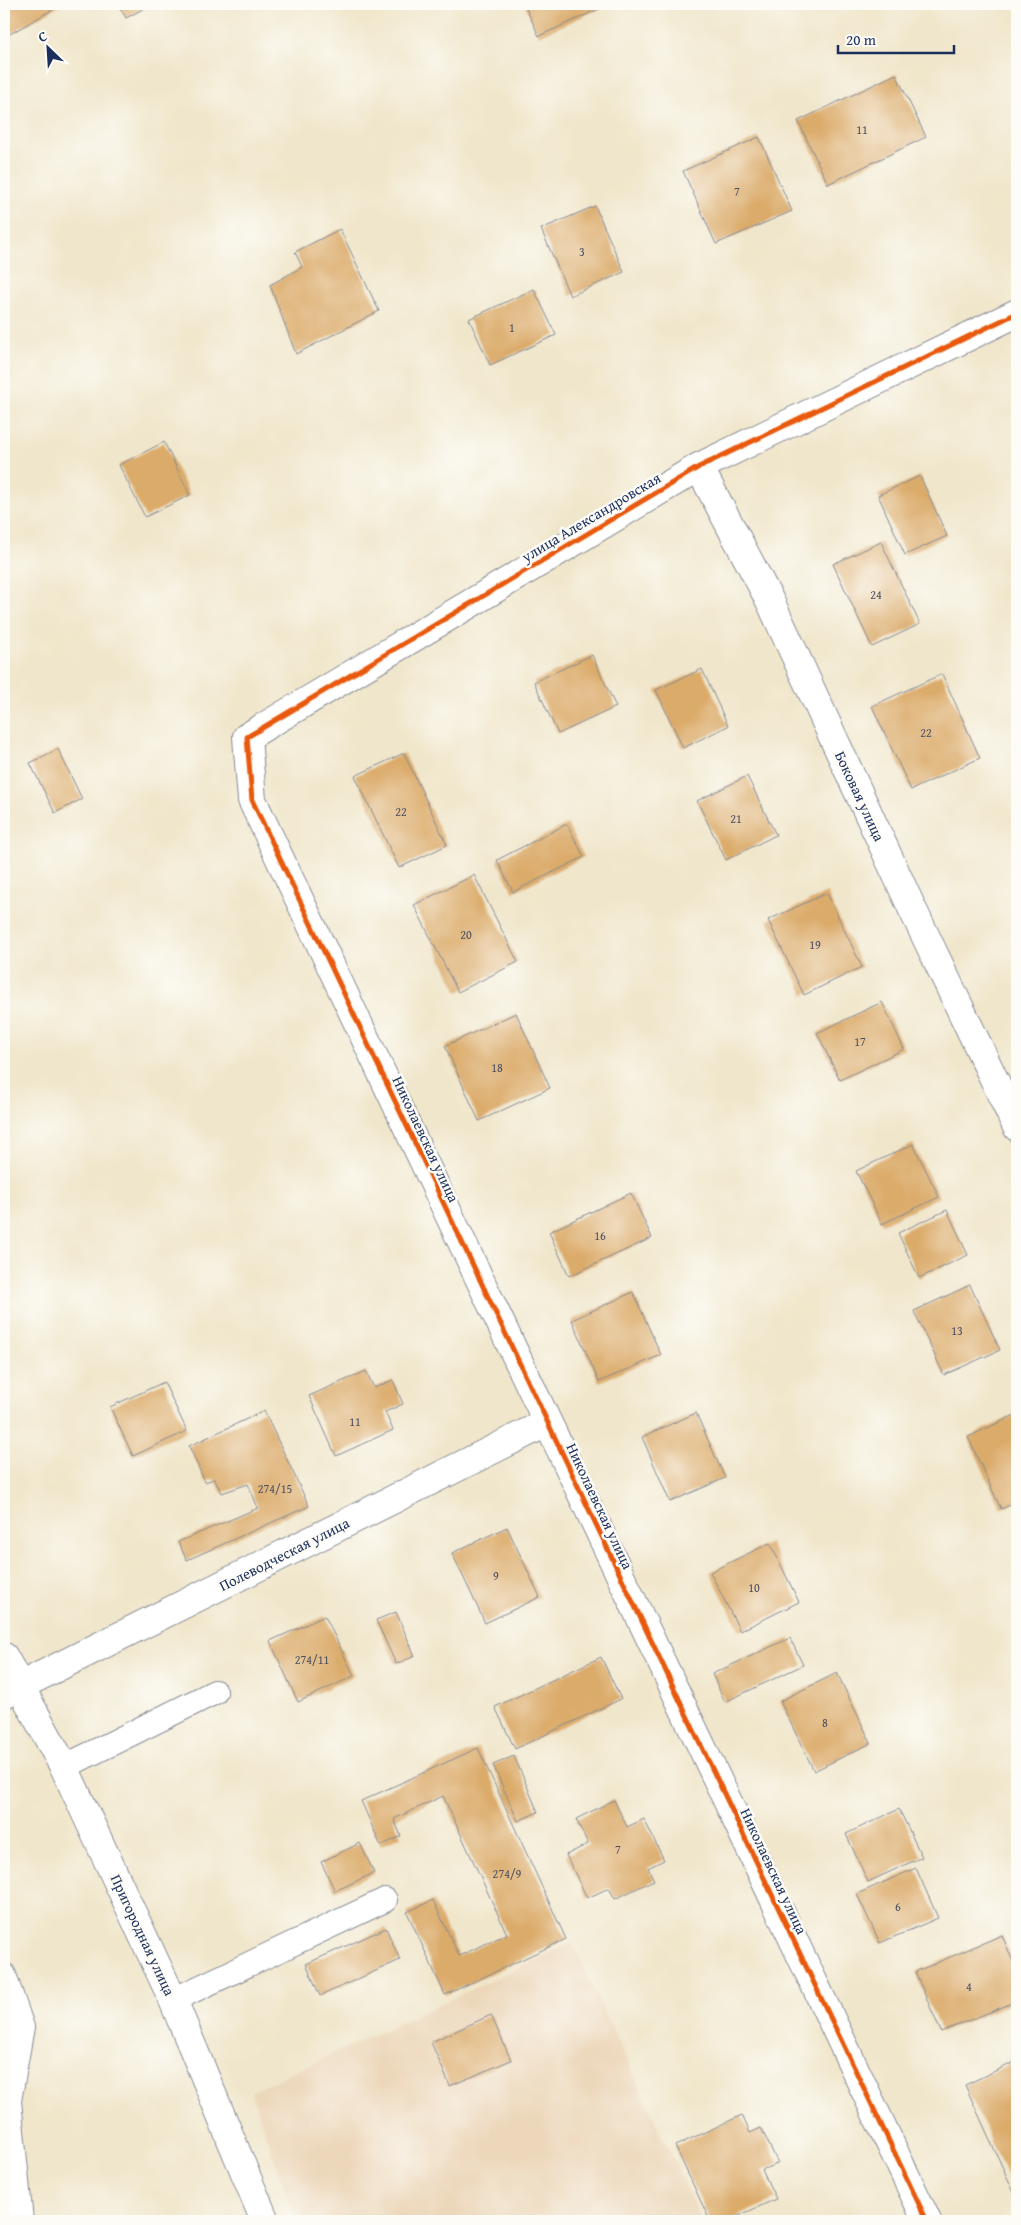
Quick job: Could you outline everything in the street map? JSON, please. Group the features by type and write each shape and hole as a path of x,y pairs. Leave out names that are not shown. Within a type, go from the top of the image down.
{"street":[{"name":"улица Александровская","path":"252,800 247,737 699,467 1017,313"},
{"name":"Боковая улица","path":"699,467 770,601 908,899 1017,1127"},
{"name":"Николаевская улица","path":"252,800 926,2221"},
{"name":"Полеводческая улица","path":"12,1690 546,1423"},
{"name":"Пригородная улица","path":"4,1657 12,1690 64,1766 173,2000 265,2221"}],"lane":[{"path":"64,1766 215,1692"},
{"path":"173,2000 385,1900"},
{"path":"4,1975 22,2027 6,2106 21,2221"}],"shaded area":[{"path":"572,1943 702,2221 296,2221 251,2092"}],"building":[{"path":"4,4 63,4 8,35 4,28"},
{"path":"118,4 152,4 126,18"},
{"path":"524,4 610,4 539,36"},
{"path":"896,74 926,137 828,184 798,121"},
{"path":"759,137 792,211 716,244 683,171"},
{"path":"595,206 624,272 570,296 541,229"},
{"path":"340,229 379,311 296,354 270,285 302,267 295,252"},
{"path":"534,289 556,335 490,365 469,319"},
{"path":"164,442 190,495 145,517 119,465"},
{"path":"920,476 947,536 905,555 878,495"},
{"path":"881,542 920,624 872,647 833,564"},
{"path":"592,655 616,707 558,734 534,682"},
{"path":"702,669 728,726 683,748 656,690"},
{"path":"942,674 980,758 911,790 872,706"},
{"path":"58,749 82,799 55,813 30,763"},
{"path":"404,753 447,845 399,868 355,776"},
{"path":"747,776 776,835 726,860 697,801"},
{"path":"567,824 584,857 513,892 497,860"},
{"path":"474,875 518,962 458,992 414,905"},
{"path":"827,893 862,967 804,995 768,920"},
{"path":"882,1002 904,1049 840,1080 817,1033"},
{"path":"516,1013 550,1088 479,1121 445,1046"},
{"path":"913,1144 939,1197 882,1224 856,1171"},
{"path":"631,1193 652,1238 569,1276 549,1232"},
{"path":"947,1210 968,1255 919,1278 898,1233"},
{"path":"970,1285 1000,1350 944,1375 914,1311"},
{"path":"633,1292 661,1355 599,1382 572,1320"},
{"path":"366,1371 374,1388 393,1380 403,1404 385,1412 393,1430 336,1456 309,1396"},
{"path":"164,1382 187,1431 133,1456 110,1407"},
{"path":"264,1411 309,1506 187,1560 178,1542 258,1508 248,1484 222,1493 214,1479 205,1482 189,1446"},
{"path":"696,1413 725,1478 670,1502 642,1437"},
{"path":"1017,1414 1017,1502 1001,1509 968,1437"},
{"path":"507,1527 540,1597 485,1623 452,1553"},
{"path":"770,1543 799,1602 740,1631 710,1572"},
{"path":"396,1612 415,1656 396,1664 376,1620"},
{"path":"325,1616 354,1676 298,1702 270,1641"},
{"path":"790,1638 803,1665 725,1702 712,1674"},
{"path":"601,1657 621,1699 515,1749 495,1707"},
{"path":"837,1673 871,1743 814,1771 780,1701"},
{"path":"478,1748 566,1939 445,1995 407,1912 433,1900 459,1956 507,1934 443,1796 394,1819 401,1836 381,1846 361,1801"},
{"path":"514,1756 538,1812 518,1821 493,1765"},
{"path":"614,1800 627,1827 644,1819 664,1860 648,1868 654,1880 615,1899 609,1888 587,1898 566,1855 588,1844 576,1819"},
{"path":"899,1809 922,1857 868,1882 846,1834"},
{"path":"360,1843 374,1873 335,1891 321,1862"},
{"path":"916,1868 938,1918 880,1943 857,1894"},
{"path":"386,1928 400,1960 320,1996 306,1964"},
{"path":"1002,1935 1017,1971 1017,2001 941,2032 915,1972"},
{"path":"491,2015 511,2060 450,2086 431,2042"},
{"path":"1017,2061 1017,2199 965,2085"},
{"path":"742,2115 750,2133 761,2128 778,2163 762,2170 776,2199 727,2221 710,2221 675,2146"}],"cycle path":[{"path":"927,2221 252,800 247,737 699,467 1017,313"}]}
